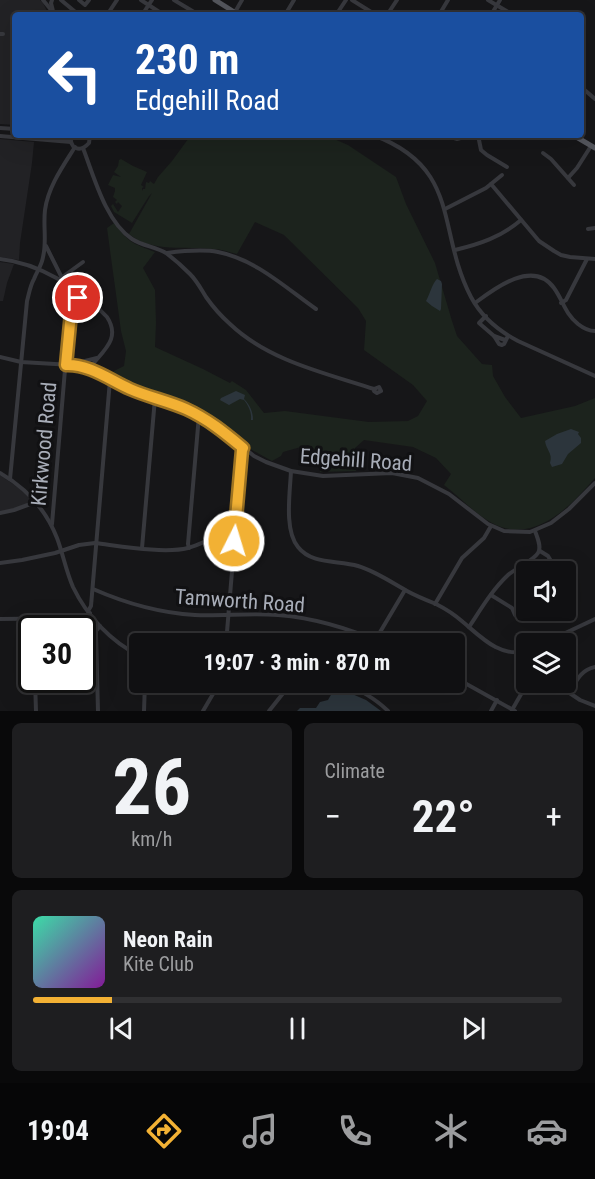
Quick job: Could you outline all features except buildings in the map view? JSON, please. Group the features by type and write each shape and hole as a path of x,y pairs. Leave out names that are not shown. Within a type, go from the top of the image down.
{"main road":[{"path":"215,0 234,12"},
{"path":"578,138 593,147"}],"street":[{"path":"61,0 75,12"},
{"path":"79,0 86,5 88,0"},
{"path":"141,0 160,12"},
{"path":"144,12 152,0"},
{"path":"174,0 194,12"},
{"path":"352,0 371,12"},
{"path":"488,0 508,12"},
{"path":"493,12 500,0"},
{"path":"24,138 71,142 75,147 83,148 90,143 90,138"},
{"path":"71,142 72,138"},
{"path":"380,138 396,145 430,176 439,191 445,209 462,274 475,303 501,338"},
{"path":"479,138 481,150 507,167"},
{"path":"10,479 27,301 45,246 44,216 48,196 58,173 75,147"},
{"path":"568,178 593,147"},
{"path":"83,148 98,187 118,226 138,243 166,253 191,275 215,309 243,335 278,356 374,389"},
{"path":"543,153 574,184"},
{"path":"445,209 491,184 502,175"},
{"path":"491,184 539,242 570,257 595,259"},
{"path":"455,250 497,237 521,220"},
{"path":"588,229 595,228"},
{"path":"45,246 63,280"},
{"path":"166,253 206,250 234,256 265,272 316,309"},
{"path":"0,259 17,262 63,280 110,321 112,335 108,346 89,369"},
{"path":"561,303 566,300 587,259"},
{"path":"63,280 83,262"},
{"path":"475,303 504,283 519,277 533,276 553,286 568,314 589,331 595,331"},
{"name":"Kirkwood Road","path":"52,526 71,313 81,295"},
{"path":"486,316 479,323 501,338 595,376"},
{"name":"Edgehill Road","path":"0,357 21,362 72,364 89,369 141,394 199,415 216,425 243,448 266,462 291,471 324,476 392,473 418,478 449,494 491,526 512,532 535,531"},
{"path":"72,364 98,358"},
{"path":"86,615 92,602 110,380"},
{"path":"142,548 155,398"},
{"path":"189,548 199,415"},
{"path":"227,633 243,448"},
{"path":"291,471 289,525 291,535 300,550 315,559 365,568 453,614 484,640 501,650 516,653"},
{"path":"0,473 23,488 36,502 52,526 73,585 83,604 100,626 129,651"},
{"path":"469,627 497,586 510,573 535,557 540,551 535,531 558,519 595,483"},
{"path":"0,513 36,502"},
{"path":"0,563 96,543 142,548 189,548 235,526"},
{"path":"435,604 462,558 484,538 491,526"},
{"path":"540,551 551,561"},
{"name":"Tamworth Road","path":"93,589 112,598 174,613 279,615 322,622 358,633"},
{"path":"379,633 405,590"},
{"path":"491,595 512,608 515,615"},
{"path":"83,604 92,602"},
{"path":"0,619 18,618"},
{"path":"562,633 595,619"},
{"path":"98,711 96,631 100,626"},
{"path":"576,682 582,672 595,666"},
{"path":"465,683 513,710 522,693"},
{"path":"35,693 36,711"},
{"path":"144,711 145,693"},
{"path":"203,711 214,693"},
{"path":"269,711 283,693"},
{"path":"363,693 388,711"},
{"path":"569,693 595,706"},
{"path":"491,711 496,700"}],"shaded area":[{"path":"0,0 40,0 48,12 12,12 12,125 0,124"},
{"path":"189,138 332,138 348,145 396,177 406,204 435,263 457,336 482,364 492,365 493,376 521,418 575,406 595,398 595,478 550,520 522,529 507,529 486,519 444,485 451,474 436,458 413,447 364,440 355,448 356,471 320,472 320,456 308,445 283,452 281,456 272,461 252,450 208,416 109,376 124,366 126,351 121,331 107,228 114,223 132,242 155,252 143,268 155,290 155,347 230,383 232,381 246,390 264,413 285,411 369,422 408,421 418,416 427,401 413,385 364,350 366,321 358,308 284,235 255,222 237,254 216,249 170,248 148,244 129,234 152,193 132,223 114,212 111,206 113,204 118,212 122,206 115,202 117,200 113,197 115,188 108,185 113,175 121,177 114,172 119,160 147,172 141,185 144,187 142,191 145,189 146,182 150,181 154,184"},
{"path":"0,139 34,142 19,260 0,257"},
{"path":"0,262 14,264 3,301 0,301"},
{"path":"437,279 442,284 440,311 426,301"},
{"path":"236,391 245,395 244,399 251,409 253,420 251,420 251,414 244,400 240,399 229,405 220,400"},
{"path":"571,429 579,432 581,443 568,454 562,464 552,467 545,441"},
{"path":"0,475 20,489 31,502 0,512"},
{"path":"332,693 350,693 366,700 381,711 297,711 300,708 316,708 320,702 328,700"}],"route":[{"path":"78,298 73,306 69,322 66,365 72,364 89,369 141,394 199,415 216,425 243,448 234,541"}]}
